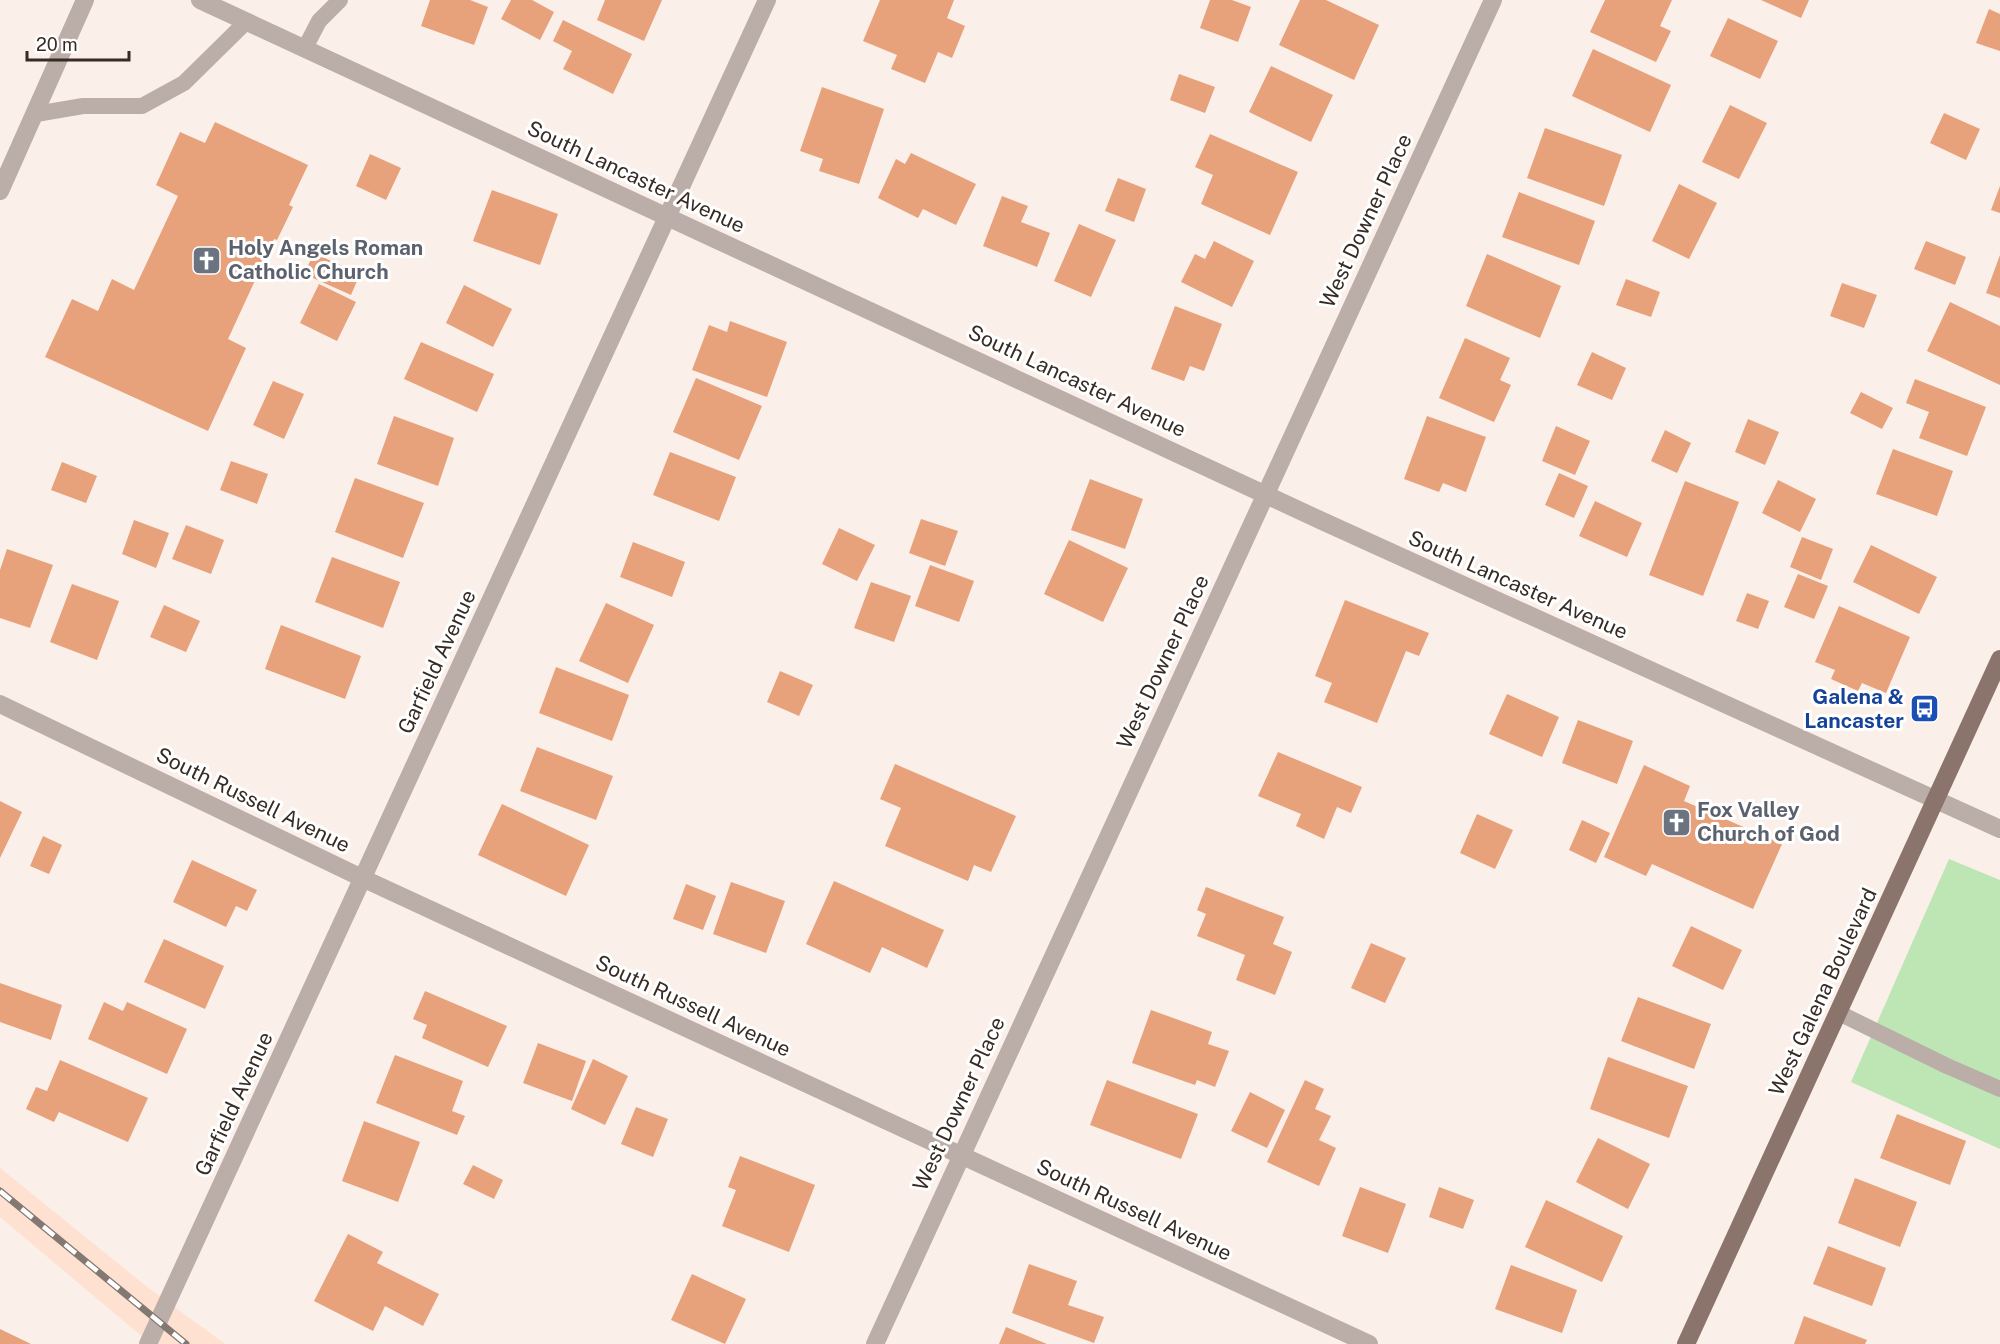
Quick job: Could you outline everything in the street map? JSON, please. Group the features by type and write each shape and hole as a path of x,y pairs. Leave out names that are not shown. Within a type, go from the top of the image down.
{"main road":[{"name":"West Galena Boulevard","path":"1686,1344 2000,659"}],"street":[{"path":"0,191 85,0"},
{"name":"South Lancaster Avenue","path":"200,0 1265,494 2000,829"},
{"name":"Garfield Avenue","path":"148,1344 767,0"},
{"name":"West Downer Place","path":"875,1344 1492,0"},
{"name":"South Russell Avenue","path":"0,704 362,878 1369,1344"}],"lane":[{"path":"305,48 319,21 340,0"},
{"path":"36,114 83,106 142,106 184,83 247,21"},
{"path":"1839,1013 1947,1066 2000,1089"}],"shaded area":[{"path":"0,1168 146,1286 225,1344 151,1344 0,1217"}],"green space":[{"path":"1949,859 2000,880 2000,1149 1851,1082"}],"building":[{"path":"430,0 470,0 488,7 474,45 421,26"},
{"path":"511,0 532,0 554,12 540,40 501,19"},
{"path":"605,0 662,0 644,41 597,20"},
{"path":"880,0 954,0 947,18 965,26 952,58 938,52 925,83 891,69 897,55 863,41"},
{"path":"1210,0 1232,0 1251,7 1238,42 1200,28"},
{"path":"1300,0 1326,0 1379,25 1354,80 1279,45"},
{"path":"1605,0 1672,0 1660,26 1671,31 1656,62 1590,32"},
{"path":"1761,0 1809,0 1801,18"},
{"path":"1989,9 2000,14 2000,51 1976,43"},
{"path":"1728,18 1778,41 1760,79 1710,56"},
{"path":"563,20 632,54 613,94 563,69 572,51 553,41"},
{"path":"1593,49 1671,85 1650,132 1572,96"},
{"path":"1271,66 1333,95 1311,142 1249,112"},
{"path":"1179,74 1215,87 1205,113 1170,100"},
{"path":"822,87 884,109 859,184 819,171 823,159 800,151"},
{"path":"1730,105 1767,123 1739,179 1702,162"},
{"path":"1944,113 1980,129 1966,160 1930,143"},
{"name":"Holy Angels Roman Catholic Church","path":"215,122 308,165 289,205 293,207 277,240 274,239 228,339 246,348 208,431 45,357 72,299 98,311 112,279 134,290 178,196 156,185 180,132 205,143"},
{"path":"1545,128 1622,155 1604,206 1527,178"},
{"path":"1210,134 1298,172 1270,235 1201,204 1213,175 1195,167"},
{"path":"911,153 976,184 956,225 923,209 918,218 878,198 896,159 905,164"},
{"path":"370,154 401,168 386,200 356,186"},
{"path":"1118,178 1146,189 1134,222 1105,211"},
{"path":"1679,184 1717,203 1689,259 1652,241"},
{"path":"2000,186 2000,213 1991,210"},
{"path":"492,190 558,214 540,265 473,241"},
{"path":"1519,192 1595,221 1579,265 1502,237"},
{"path":"1002,196 1028,206 1021,222 1050,233 1037,267 983,246"},
{"path":"1079,224 1116,240 1091,297 1054,281"},
{"path":"1214,241 1254,261 1232,307 1181,282 1195,254 1205,259"},
{"path":"1926,241 1966,257 1955,285 1914,269"},
{"path":"314,253 360,274 351,295 304,274"},
{"path":"1487,254 1561,286 1540,338 1466,306"},
{"path":"2000,255 2000,298 1986,293"},
{"path":"1626,279 1660,292 1651,317 1616,305"},
{"path":"1842,283 1877,295 1864,328 1830,316"},
{"path":"319,284 356,302 337,341 300,323"},
{"path":"464,285 512,309 493,347 446,323"},
{"path":"1950,302 2000,326 2000,385 1927,351"},
{"path":"1175,306 1222,324 1204,371 1190,366 1184,381 1151,369"},
{"path":"730,321 787,342 767,397 692,370 709,325 727,332"},
{"path":"1465,338 1510,358 1500,380 1511,385 1494,422 1439,398"},
{"path":"421,342 494,374 477,412 404,379"},
{"path":"1592,352 1626,368 1612,400 1577,385"},
{"path":"696,378 762,406 739,460 673,432"},
{"path":"1915,379 1986,407 1967,456 1919,438 1929,412 1906,403"},
{"path":"273,381 304,394 284,439 253,425"},
{"path":"1861,392 1893,408 1882,429 1850,413"},
{"path":"394,416 454,438 438,486 377,464"},
{"path":"1427,416 1486,437 1466,492 1443,483 1439,492 1404,479"},
{"path":"1748,419 1779,432 1765,465 1735,452"},
{"path":"1556,426 1590,441 1575,475 1542,461"},
{"path":"1665,430 1691,443 1677,473 1651,461"},
{"path":"1893,449 1953,471 1937,516 1876,494"},
{"path":"670,452 736,477 719,521 653,495"},
{"path":"231,461 268,474 257,504 220,490"},
{"path":"62,462 97,476 86,503 51,490"},
{"path":"1559,473 1588,486 1574,518 1545,505"},
{"path":"355,478 424,503 403,558 335,532"},
{"path":"1090,479 1143,499 1125,549 1071,530"},
{"path":"1778,480 1816,499 1800,532 1762,513"},
{"path":"1685,481 1739,502 1703,596 1649,575"},
{"path":"1595,501 1642,523 1627,557 1579,536"},
{"path":"921,519 958,531 945,566 909,553"},
{"path":"134,520 169,533 156,568 122,554"},
{"path":"186,525 224,540 211,574 172,559"},
{"path":"839,528 875,545 857,581 822,564"},
{"path":"1802,537 1833,549 1821,580 1790,567"},
{"path":"1069,540 1128,568 1103,622 1044,594"},
{"path":"633,542 685,562 672,597 620,577"},
{"path":"1871,545 1937,577 1919,614 1853,582"},
{"path":"7,549 53,565 30,628 0,618 0,570"},
{"path":"332,557 400,582 383,628 315,602"},
{"path":"930,565 974,581 959,622 915,606"},
{"path":"1798,574 1828,586 1814,619 1784,607"},
{"path":"871,582 911,596 894,642 854,628"},
{"path":"72,584 119,601 97,660 50,642"},
{"path":"1747,593 1769,601 1758,629 1736,621"},
{"path":"1345,600 1429,633 1419,656 1406,651 1377,723 1324,702 1332,683 1315,676"},
{"path":"606,603 654,625 628,683 579,661"},
{"path":"164,605 200,621 186,652 150,637"},
{"path":"1839,606 1910,637 1886,693 1862,683 1858,691 1831,679 1835,670 1815,662"},
{"path":"281,625 361,656 345,699 265,669"},
{"path":"556,667 629,695 612,741 539,713"},
{"path":"780,671 813,685 799,716 767,702"},
{"path":"1507,694 1559,717 1542,757 1489,734"},
{"path":"1578,720 1633,741 1617,784 1562,763"},
{"path":"537,747 613,776 596,820 520,791"},
{"path":"1278,752 1362,787 1351,813 1337,807 1324,839 1296,826 1301,814 1258,796"},
{"path":"895,764 1016,816 991,872 974,865 968,881 885,846 901,808 880,799"},
{"name":"Fox Valley Church of God","path":"1644,765 1690,786 1684,801 1782,844 1753,909 1652,864 1646,876 1604,857"},
{"path":"0,801 22,812 0,858"},
{"path":"502,804 589,845 566,896 478,855"},
{"path":"1477,814 1513,830 1495,869 1460,853"},
{"path":"1582,820 1610,833 1596,863 1569,850"},
{"path":"43,836 62,845 49,874 30,866"},
{"path":"192,860 257,890 247,911 236,906 226,927 173,902"},
{"path":"834,881 944,930 927,968 882,947 870,973 806,944"},
{"path":"731,882 785,901 766,953 713,934"},
{"path":"686,884 716,896 703,930 673,919"},
{"path":"1206,887 1284,917 1273,944 1292,952 1275,995 1236,980 1245,955 1197,936 1206,914 1197,910"},
{"path":"1691,926 1742,950 1723,990 1672,966"},
{"path":"164,939 224,966 205,1009 144,982"},
{"path":"1371,943 1406,958 1385,1003 1351,988"},
{"path":"0,983 62,1005 51,1040 0,1022"},
{"path":"425,991 507,1026 488,1067 422,1038 427,1025 413,1019"},
{"path":"1638,997 1711,1024 1694,1069 1621,1041"},
{"path":"104,1002 123,1011 127,1002 187,1029 167,1074 88,1039"},
{"path":"1151,1010 1212,1032 1208,1044 1229,1051 1215,1087 1197,1080 1195,1085 1132,1063"},
{"path":"538,1043 586,1061 572,1101 523,1083"},
{"path":"395,1055 463,1081 452,1111 465,1116 457,1135 376,1103"},
{"path":"1608,1057 1688,1086 1669,1138 1590,1109"},
{"path":"593,1059 628,1076 605,1125 571,1109"},
{"path":"60,1060 148,1098 128,1142 59,1112 54,1122 26,1109 36,1087 47,1091"},
{"path":"1107,1080 1198,1114 1181,1159 1090,1125"},
{"path":"1305,1080 1324,1089 1315,1109 1331,1116 1319,1140 1336,1148 1319,1186 1267,1162"},
{"path":"1250,1092 1285,1110 1267,1148 1231,1131"},
{"path":"636,1107 668,1119 653,1157 621,1144"},
{"path":"1897,1114 1966,1141 1950,1185 1880,1158"},
{"path":"364,1121 420,1142 398,1202 342,1181"},
{"path":"1598,1138 1650,1164 1628,1209 1576,1182"},
{"path":"740,1156 815,1185 789,1252 722,1226 736,1190 728,1187"},
{"path":"473,1165 503,1180 494,1199 463,1184"},
{"path":"1855,1178 1917,1202 1900,1247 1838,1223"},
{"path":"1360,1187 1406,1204 1388,1253 1342,1236"},
{"path":"1439,1187 1474,1200 1463,1229 1429,1217"},
{"path":"1546,1200 1623,1236 1602,1282 1525,1247"},
{"path":"348,1234 383,1252 377,1263 439,1294 423,1326 385,1306 373,1331 314,1301"},
{"path":"1828,1246 1886,1268 1872,1306 1813,1284"},
{"path":"1029,1264 1077,1281 1068,1305 1104,1317 1094,1343 1012,1313"},
{"path":"1511,1265 1577,1290 1562,1333 1495,1309"},
{"path":"692,1274 746,1299 725,1344 671,1320"},
{"path":"1804,1316 1867,1340 1865,1344 1794,1344"},
{"path":"1006,1327 1047,1344 999,1344"},
{"path":"0,1329 31,1344 0,1344"}],"railway":[{"path":"0,1191 186,1344"}],"place":[{"name":"Holy Angels Roman Catholic Church","path":"207,260"},
{"name":"Galena & Lancaster","path":"1925,709"},
{"name":"Fox Valley Church of God","path":"1676,822"}]}
